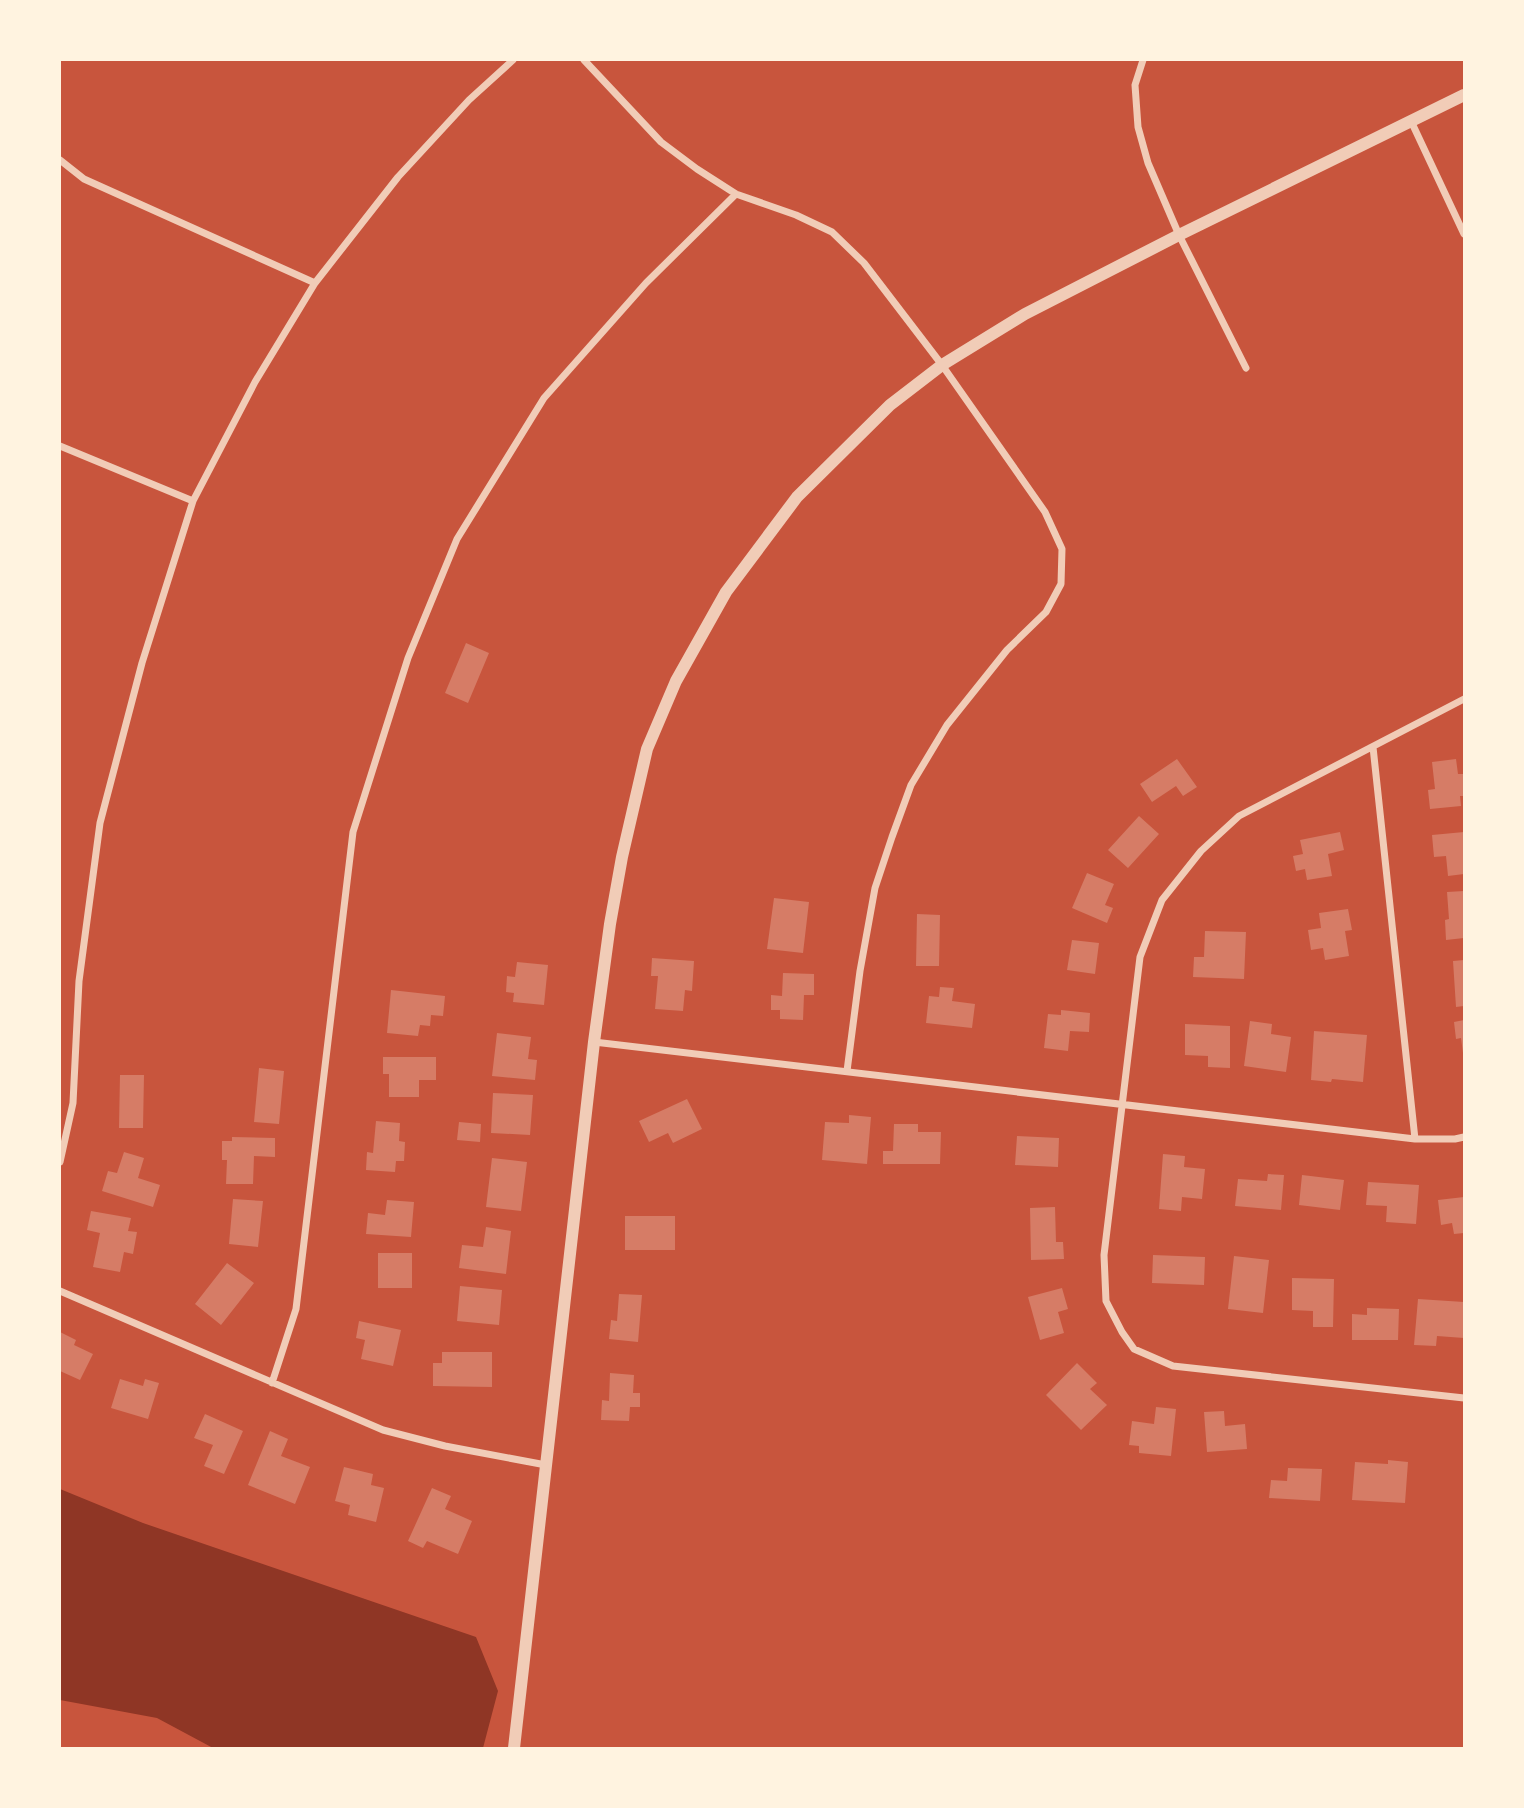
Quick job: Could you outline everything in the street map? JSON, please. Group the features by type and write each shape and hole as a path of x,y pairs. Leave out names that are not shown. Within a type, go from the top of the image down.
{"street":[{"path":"60,1162 73,1103 79,981 100,823 142,663 193,500 256,382 315,283 398,177 470,100 513,60"},
{"path":"584,60 661,142 697,169 736,194 796,215 832,232 864,263 942,365 1045,512 1062,548 1061,583 1046,611 1007,650 947,725 911,785 875,888 860,971 847,1071"},
{"path":"1143,60 1135,85 1138,127 1148,163 1179,235 1246,368"},
{"path":"514,1748 594,1042 622,857 647,749 676,681 726,592 797,497 890,405 942,365 1025,314 1179,235 1465,95"},
{"path":"1411,121 1465,234"},
{"path":"60,160 84,179 315,283"},
{"path":"272,1383 296,1309 353,832 408,658 457,538 544,398 646,283 736,194"},
{"path":"60,446 193,500"},
{"path":"1465,699 1239,816 1200,851 1162,900 1140,957 1104,1255 1106,1301 1122,1332 1134,1349 1173,1366 1465,1398"},
{"path":"1373,747 1415,1139"},
{"path":"594,1042 1415,1139 1465,1137"},
{"path":"60,1291 383,1430 445,1446 546,1465"}],"shaded area":[{"path":"60,1489 143,1523 476,1637 498,1691 483,1748 213,1748 157,1718 60,1700"}],"building":[{"path":"466,643 489,653 468,703 445,693"},
{"path":"1177,759 1197,787 1183,796 1176,786 1152,802 1140,784"},
{"path":"1456,759 1458,774 1464,774 1461,806 1430,809 1428,790 1435,789 1432,762"},
{"path":"1139,816 1159,834 1128,868 1108,850"},
{"path":"1340,832 1344,850 1328,854 1332,876 1307,880 1305,869 1296,871 1293,856 1303,854 1300,840"},
{"path":"1464,832 1464,874 1448,876 1446,856 1434,857 1432,835"},
{"path":"1087,873 1114,884 1105,905 1113,908 1107,923 1072,908"},
{"path":"1464,891 1464,938 1446,940 1445,920 1449,919 1447,892"},
{"path":"774,898 809,902 803,953 767,949"},
{"path":"1348,909 1352,930 1345,931 1349,956 1325,960 1323,948 1311,950 1308,930 1321,928 1319,913"},
{"path":"917,914 940,915 939,966 916,966"},
{"path":"1205,931 1246,932 1244,979 1193,977 1194,957 1204,957"},
{"path":"1072,940 1099,943 1095,974 1067,970"},
{"path":"652,958 694,961 692,991 685,990 683,1011 655,1009 658,976 651,976"},
{"path":"1464,960 1464,1006 1456,1007 1453,961"},
{"path":"517,962 548,965 544,1005 513,1002 514,993 506,992 507,976 515,977"},
{"path":"783,973 814,974 814,995 804,995 803,1020 780,1019 780,1010 771,1010 771,995 782,996"},
{"path":"940,987 954,988 952,1001 975,1004 972,1028 926,1023 929,996 939,997"},
{"path":"391,990 445,996 443,1016 431,1015 430,1026 420,1025 418,1036 387,1033"},
{"path":"1061,1010 1090,1013 1089,1032 1070,1031 1068,1051 1044,1048 1048,1014 1061,1015"},
{"path":"1464,1020 1463,1053 1461,1038 1456,1039 1454,1022"},
{"path":"1250,1021 1272,1024 1271,1034 1291,1037 1286,1072 1244,1066"},
{"path":"1185,1024 1230,1026 1230,1068 1208,1067 1208,1056 1185,1055"},
{"path":"1314,1031 1367,1035 1363,1082 1311,1080"},
{"path":"497,1033 531,1037 528,1059 537,1060 535,1080 492,1076"},
{"path":"383,1057 436,1057 436,1080 419,1080 419,1097 389,1097 389,1074 383,1074"},
{"path":"259,1068 284,1071 279,1124 254,1122"},
{"path":"120,1075 144,1075 143,1128 119,1128"},
{"path":"493,1093 533,1095 530,1135 491,1133"},
{"path":"687,1099 702,1129 673,1143 668,1133 649,1142 639,1121"},
{"path":"849,1115 871,1117 867,1164 822,1160 825,1122 849,1123"},
{"path":"376,1121 400,1123 399,1141 405,1142 404,1161 396,1161 395,1172 366,1170 367,1152 373,1153"},
{"path":"459,1122 481,1124 480,1142 457,1140"},
{"path":"894,1124 918,1124 918,1132 941,1132 940,1164 883,1164 883,1151 893,1151"},
{"path":"1017,1136 1059,1138 1058,1167 1015,1165"},
{"path":"232,1137 275,1138 275,1157 254,1156 253,1184 226,1184 227,1160 222,1160 222,1141 232,1141"},
{"path":"124,1152 144,1158 138,1178 160,1185 153,1207 102,1191 108,1171 117,1173"},
{"path":"1163,1154 1185,1156 1184,1167 1205,1169 1202,1199 1182,1197 1181,1211 1159,1209"},
{"path":"492,1158 527,1162 521,1211 486,1207"},
{"path":"1268,1174 1284,1175 1281,1210 1235,1206 1238,1179 1267,1181"},
{"path":"1302,1175 1344,1180 1340,1210 1299,1205"},
{"path":"1368,1182 1419,1185 1416,1224 1386,1222 1387,1206 1366,1205"},
{"path":"1464,1197 1464,1233 1454,1234 1452,1223 1441,1225 1438,1200"},
{"path":"233,1199 263,1201 258,1247 229,1244"},
{"path":"387,1200 414,1202 411,1237 366,1234 368,1213 385,1215"},
{"path":"1055,1207 1056,1242 1063,1242 1064,1259 1031,1260 1030,1208"},
{"path":"91,1211 131,1218 128,1231 137,1232 133,1254 124,1252 120,1272 93,1267 100,1233 87,1230"},
{"path":"625,1216 675,1216 675,1250 625,1250"},
{"path":"486,1227 511,1231 506,1274 459,1268 462,1245 483,1247"},
{"path":"378,1253 412,1253 412,1288 378,1288"},
{"path":"1153,1255 1205,1257 1204,1285 1152,1283"},
{"path":"1234,1256 1269,1260 1263,1313 1228,1309"},
{"path":"227,1263 254,1283 221,1325 195,1304"},
{"path":"1292,1278 1334,1279 1333,1327 1313,1327 1313,1311 1292,1310"},
{"path":"460,1286 502,1290 499,1325 457,1321"},
{"path":"1062,1288 1068,1309 1058,1312 1064,1333 1040,1340 1028,1297"},
{"path":"619,1294 642,1295 638,1342 609,1339 611,1320 617,1321"},
{"path":"1418,1299 1464,1302 1464,1338 1437,1336 1436,1346 1414,1345"},
{"path":"1367,1308 1399,1309 1398,1340 1352,1340 1352,1314 1367,1315"},
{"path":"359,1321 401,1330 393,1366 361,1359 365,1340 356,1338"},
{"path":"60,1332 76,1340 74,1345 93,1354 80,1380 60,1371"},
{"path":"442,1352 492,1352 492,1387 433,1386 433,1363 442,1363"},
{"path":"1077,1363 1097,1383 1090,1389 1107,1405 1081,1430 1046,1395"},
{"path":"610,1373 634,1375 633,1393 640,1393 640,1407 630,1407 629,1421 601,1420 602,1400 609,1401"},
{"path":"120,1379 143,1386 145,1379 159,1383 148,1419 111,1408"},
{"path":"1156,1407 1176,1409 1171,1456 1139,1453 1139,1446 1129,1445 1132,1421 1154,1424"},
{"path":"1224,1411 1225,1426 1245,1424 1247,1449 1207,1452 1204,1412"},
{"path":"205,1414 243,1431 224,1474 204,1466 213,1445 194,1438"},
{"path":"270,1431 288,1439 281,1456 310,1467 295,1504 248,1485"},
{"path":"1388,1460 1408,1462 1405,1503 1352,1500 1355,1462 1388,1464"},
{"path":"344,1467 373,1474 371,1485 384,1488 376,1522 348,1515 350,1505 335,1501"},
{"path":"1288,1468 1322,1469 1320,1501 1269,1498 1271,1480 1287,1481"},
{"path":"432,1488 451,1496 445,1509 472,1521 458,1554 427,1541 423,1548 408,1541"}]}
